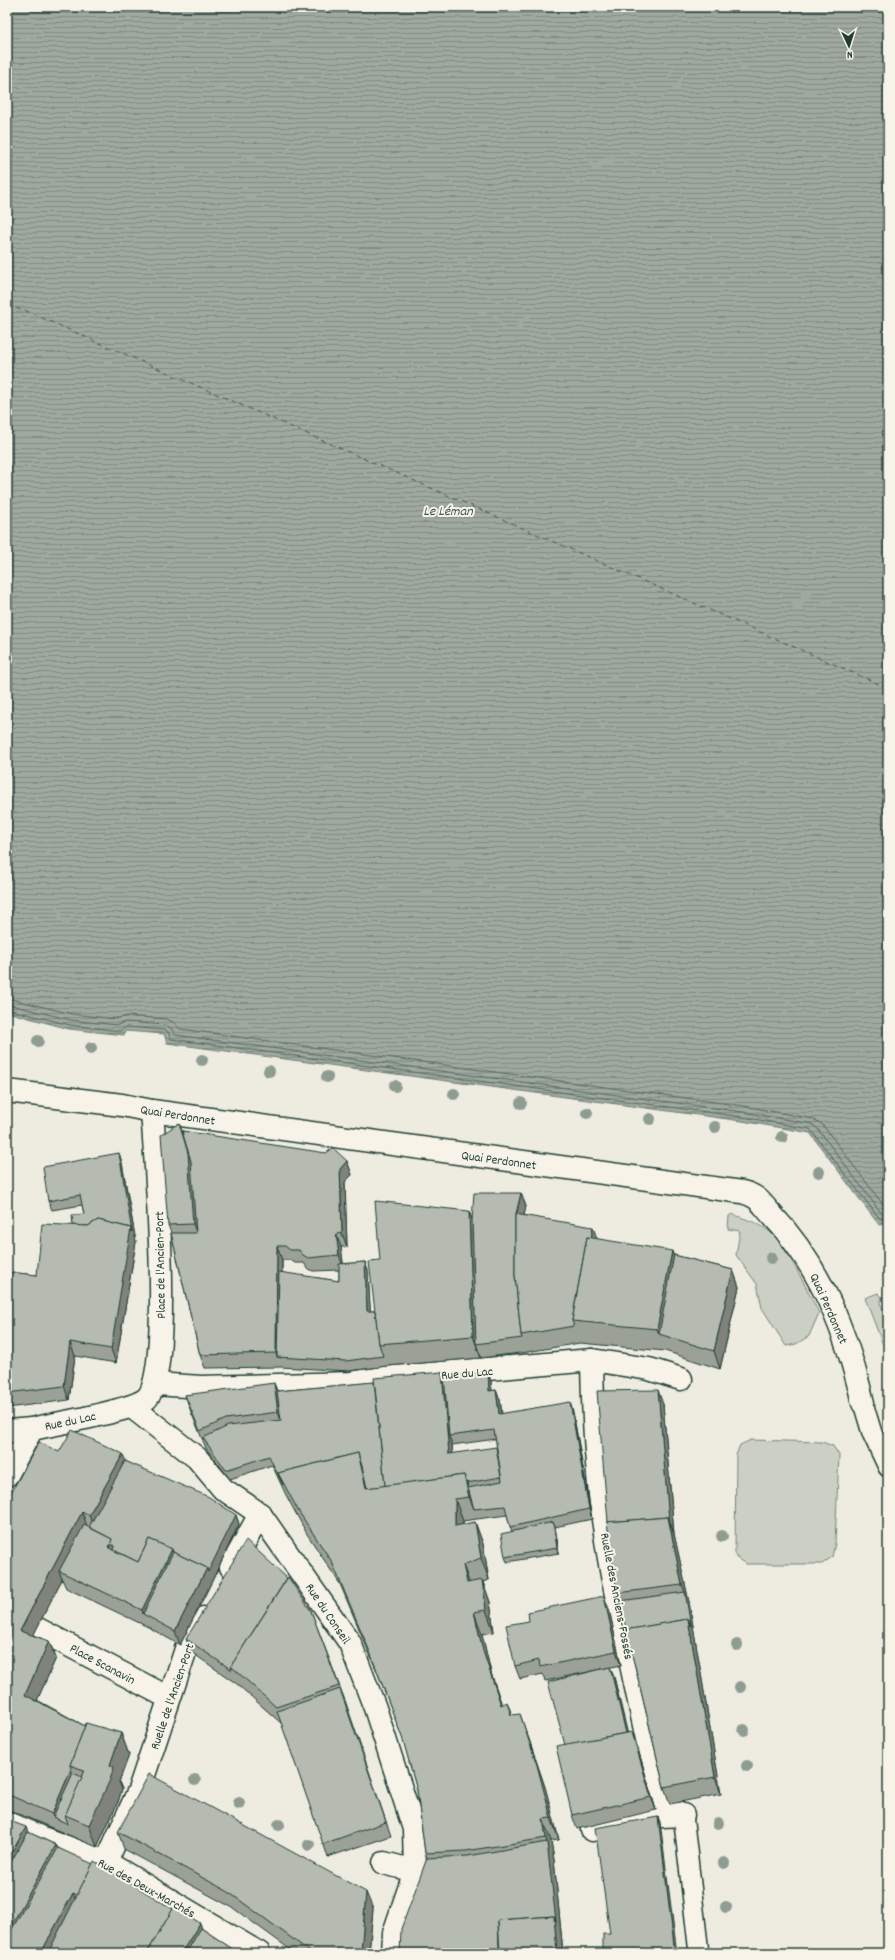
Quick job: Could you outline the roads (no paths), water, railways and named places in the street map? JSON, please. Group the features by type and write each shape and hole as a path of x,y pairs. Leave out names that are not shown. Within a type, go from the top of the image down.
{"street":[{"name":"Quai Perdonnet","path":"7,1091 122,1105 152,1112 742,1192 754,1195 780,1224 816,1272 826,1292 854,1365 863,1403"},
{"name":"Place de l'Ancien-Port","path":"132,1407 147,1398 155,1384 159,1346 162,1256 152,1112"},
{"name":"Rue du Lac","path":"155,1384 201,1387 351,1383 384,1378 592,1360 649,1369 681,1379"},
{"name":"Ruelle des Anciens-Fossés","path":"592,1360 593,1403 606,1545 612,1576 660,1800 666,1810 683,1815"},
{"name":"Rue du Lac","path":"7,1431 32,1429 132,1407"},
{"name":"Rue du Conseil","path":"132,1407 198,1458 223,1489 260,1514 350,1643 375,1708 414,1828 415,1871 394,1933 393,1953"},
{"path":"7,1475 32,1429"},
{"path":"223,1582 260,1514"},
{"name":"Ruelle de l'Ancien-Port","path":"106,1862 139,1790 186,1649 212,1602"},
{"name":"Place Scanavin","path":"36,1628 169,1698"},
{"path":"592,1830 662,1816 683,1815"},
{"name":"Rue des Deux-Marchés","path":"7,1823 40,1838 106,1862 259,1953"},
{"path":"384,1863 415,1871"}],"lane":[{"path":"863,1403 872,1432 888,1467"},
{"path":"683,1815 699,1953"}],"water":[{"name":"Le Léman","path":"7,7 888,7 888,1223 879,1225 810,1133 742,1121 167,1043 164,1034 125,1031 124,1035 69,1029 7,1012"}]}
